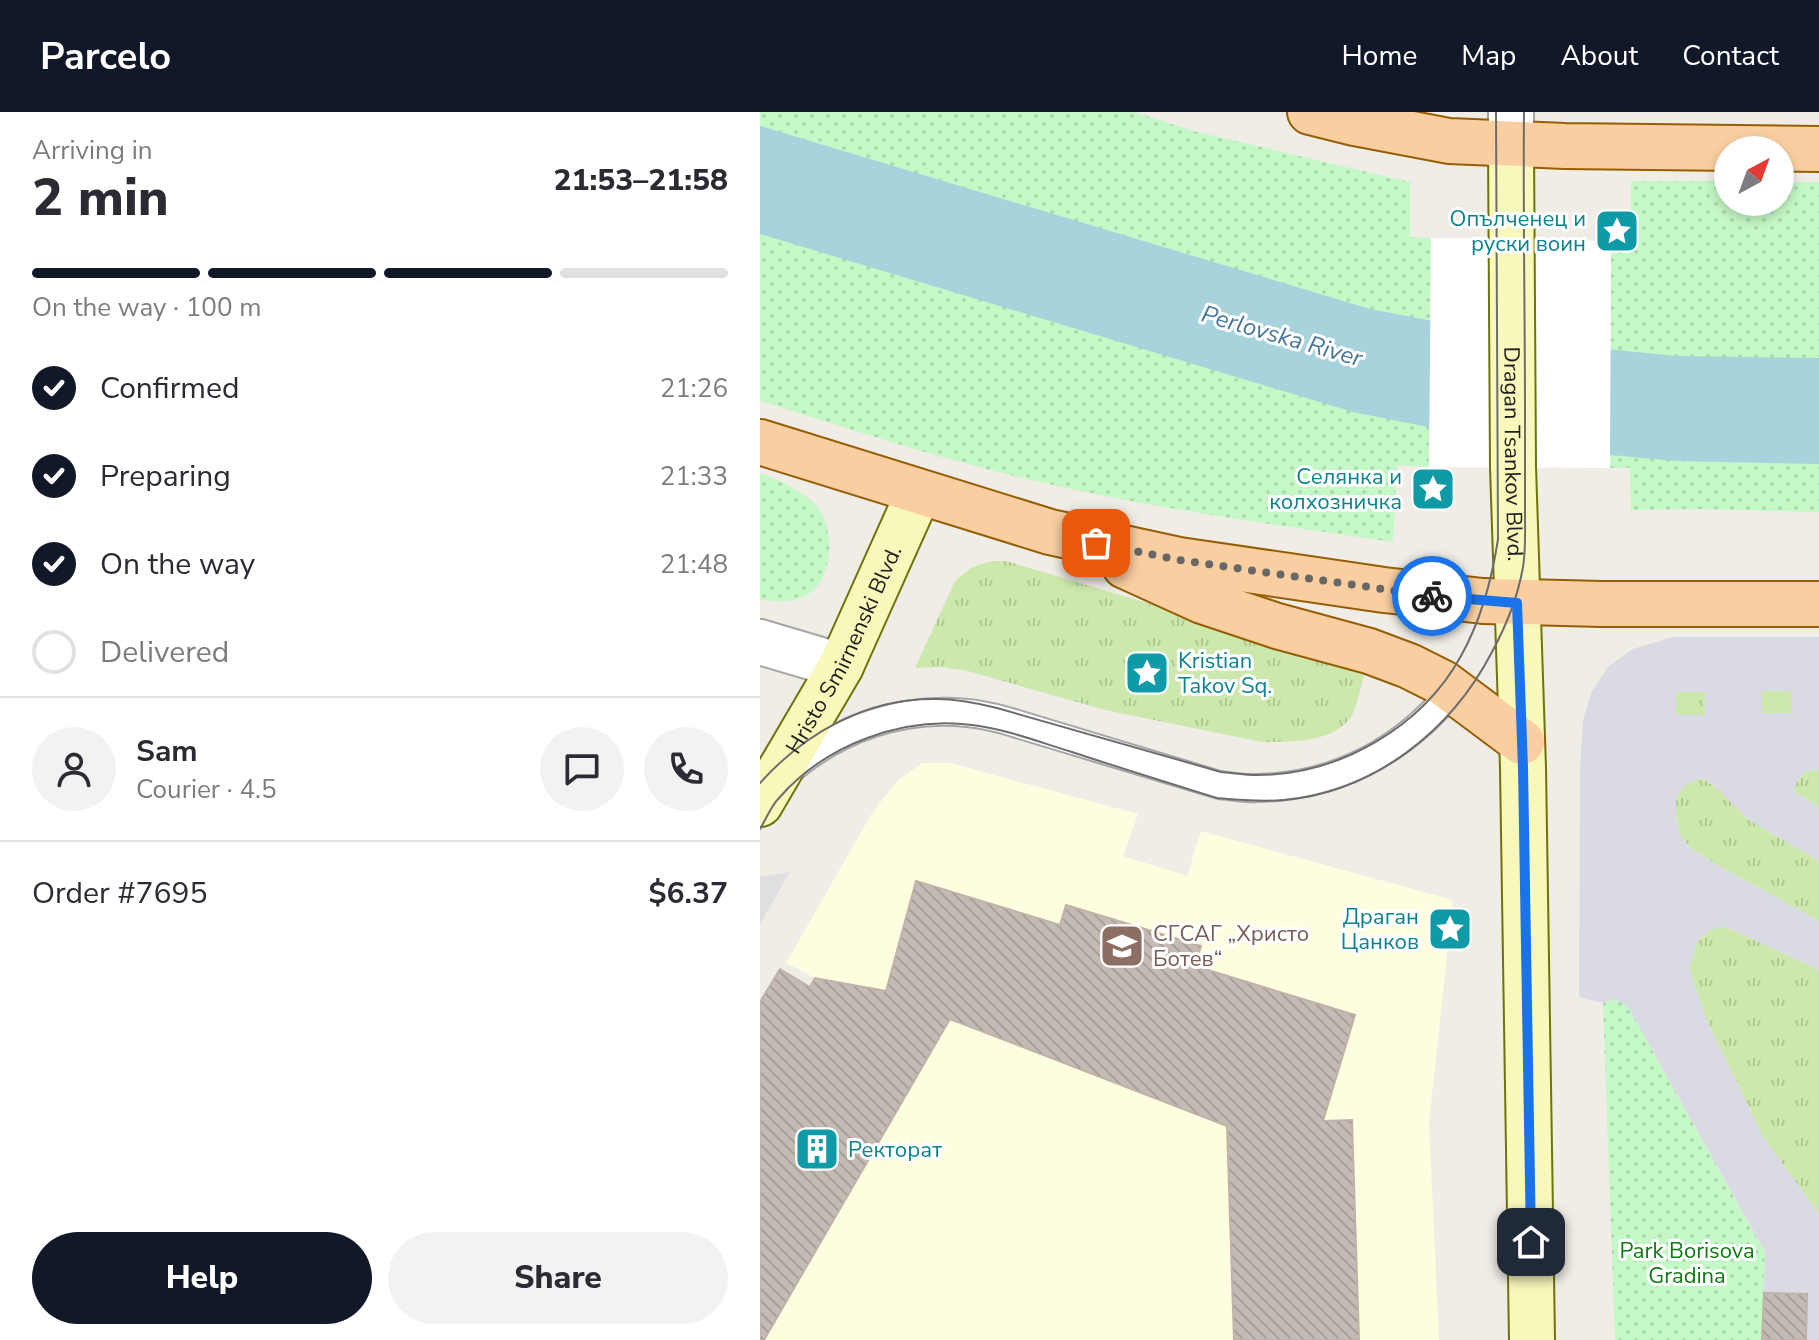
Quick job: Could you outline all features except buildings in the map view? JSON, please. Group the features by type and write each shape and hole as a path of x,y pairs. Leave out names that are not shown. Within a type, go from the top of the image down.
{"main road":[{"path":"1310,112 1449,141 1511,128 1819,149"},
{"path":"760,442 1050,532 1179,560 1483,601 1819,604"},
{"path":"1050,532 1202,601 1409,666 1443,683 1522,742"}],"street":[{"name":"Dragan Tsankov Blvd.","path":"1511,128 1513,467 1522,742 1532,1340"},
{"name":"Hristo Smirnenski Blvd.","path":"764,798 841,666 919,492"},
{"path":"760,642 841,666"}],"lane":[{"path":"764,798 792,768 841,735 881,720 932,711 969,713 1004,720 1219,785 1255,788 1309,782 1344,772 1381,754 1421,726 1453,690"}],"shaded area":[{"path":"1673,637 1819,637 1819,770 1804,772 1794,787 1796,793 1819,807 1819,861 1749,820 1716,787 1702,778 1686,784 1676,798 1676,815 1680,836 1693,850 1819,921 1819,970 1726,927 1711,929 1698,940 1689,969 1707,1021 1763,1137 1819,1214 1819,1340 1806,1340 1807,1295 1764,1293 1765,1252 1628,1007 1615,999 1603,1003 1579,997 1583,720 1592,691 1609,666 1633,649","holes":["1762,691 1791,691 1791,713 1762,713","1676,692 1705,692 1705,715 1676,715"]},
{"path":"922,763 950,763 1138,814 1123,856 1187,876 1201,831 1453,900 1429,1123 1439,1340 760,1340 760,1074 815,978 786,963 872,813 897,781"},
{"path":"790,872 760,924 760,877"}],"green space":[{"path":"760,112 1134,112 1197,132 1410,182 1410,237 1431,238 1429,467 1397,465 1393,542 1114,498 1022,478 890,442 760,401"},
{"path":"1631,181 1714,181 1714,216 1794,216 1794,182 1819,182 1819,512 1631,510 1630,468 1610,468 1611,241 1631,240"},
{"path":"760,473 800,492 824,518 829,543 826,569 813,590 798,599 760,599"},
{"path":"993,561 1006,561 1366,668 1354,711 1347,722 1327,735 1301,741 1262,742 1105,710 968,671 941,667 915,668 955,581 971,568"},
{"path":"1705,691 1705,715 1675,715 1676,692"},
{"path":"1762,691 1791,691 1791,713 1762,713"},
{"path":"1819,770 1819,807 1796,793 1793,787 1804,772"},
{"path":"1701,778 1716,787 1749,820 1819,861 1819,921 1717,865 1693,850 1680,836 1676,798 1686,784"},
{"path":"1726,927 1819,970 1819,1214 1763,1137 1707,1021 1689,969 1698,940 1711,929"},
{"name":"Park Borisova Gradina","path":"1615,999 1628,1007 1765,1253 1762,1340 1615,1340 1603,1003"}],"water":[{"name":"Perlovska River","path":"760,126 1370,309 1548,343 1675,356 1819,358 1819,464 1677,461 1533,448 1353,412 760,234"}],"pier":[{"path":"1431,238 1611,241 1610,468 1429,467"}],"tram line":[{"path":"760,783 817,734 861,712 910,700 944,699 982,704 1221,772 1258,775 1288,773 1348,756 1401,725 1424,705 1444,681 1468,642 1485,599 1498,539 1496,112"},
{"path":"760,829 776,801 819,763 866,738 919,725 945,723 997,730 1217,798 1258,801 1317,795 1349,785 1406,753 1432,731 1475,681 1492,652 1511,611 1523,567 1524,112"}],"way so far":[{"path":"1096,543 1179,560 1432,596"}],"place":[{"name":"Опълченец и руски воин","path":"1617,231"},
{"name":"Селянка и колхозничка","path":"1433,489"},
{"name":"Kristian Takov Sq.","path":"1147,673"},
{"name":"Драган Цанков","path":"1450,929"},
{"name":"СГСАГ „Христо Ботев“","path":"1122,946"},
{"name":"Ректорат","path":"817,1149"}],"route":[{"path":"1432,596 1517,603 1531,1242"}]}
